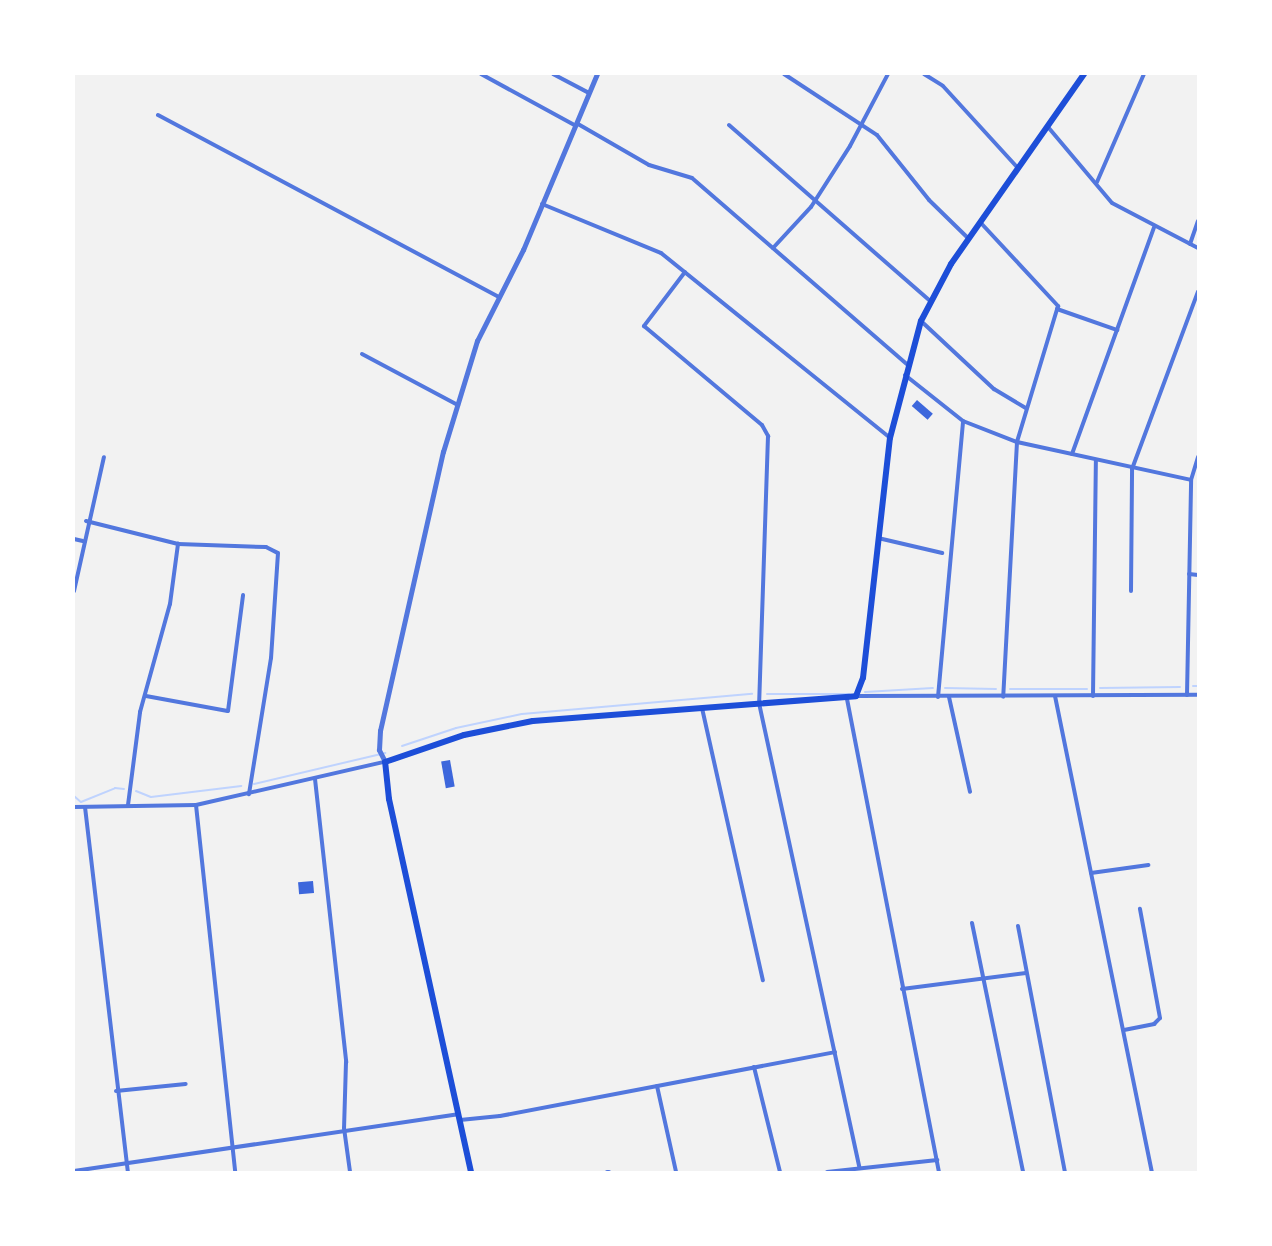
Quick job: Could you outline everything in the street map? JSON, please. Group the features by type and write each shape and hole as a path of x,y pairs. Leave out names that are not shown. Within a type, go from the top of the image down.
{"main road":[{"path":"471,1173 389,799 385,762 423,746 500,727 759,702 847,699 856,696 863,678 890,438 907,364 921,321 930,301 968,238 1083,74"}],"street":[{"path":"481,74 649,165 687,175 907,364"},
{"path":"553,74 590,93"},
{"path":"74,807 196,805 385,762 379,750 380,731 441,459 477,341 543,204 597,74"},
{"path":"784,74 862,124 892,150 929,200 968,238"},
{"path":"773,248 815,200 862,124 888,74"},
{"path":"924,74 943,86 1017,168"},
{"path":"1097,182 1144,74"},
{"path":"158,115 499,297"},
{"path":"729,125 930,301"},
{"path":"1048,127 1117,207 1198,248"},
{"path":"543,204 642,243 685,272 890,438"},
{"path":"1190,244 1198,221"},
{"path":"980,222 1054,298 1058,309 1017,442 1003,697"},
{"path":"1072,454 1154,227"},
{"path":"685,272 644,326 762,425 768,436 759,702 859,1167"},
{"path":"1131,591 1132,469 1198,292"},
{"path":"1058,309 1117,330"},
{"path":"921,321 994,389 1026,408"},
{"path":"362,354 458,405"},
{"path":"905,375 963,421 1017,442 1132,469 1191,480"},
{"path":"938,697 951,525 963,421"},
{"path":"74,591 86,521 104,457"},
{"path":"1187,695 1191,480 1198,457"},
{"path":"1093,696 1096,461"},
{"path":"86,521 178,544 266,547 278,553 271,658 249,794"},
{"path":"877,538 942,553"},
{"path":"74,539 82,542"},
{"path":"128,805 140,712 170,604 178,544"},
{"path":"1189,574 1198,575"},
{"path":"146,696 228,711 243,595"},
{"path":"856,696 1198,695"},
{"path":"1055,696 1152,1173"},
{"path":"949,697 970,792"},
{"path":"847,699 939,1173"},
{"path":"702,708 762,980"},
{"path":"315,779 346,1062 344,1128 350,1173"},
{"path":"196,805 235,1173"},
{"path":"85,807 116,1091 128,1173"},
{"path":"1091,873 1148,865"},
{"path":"1124,1030 1154,1024 1160,1018 1140,909"},
{"path":"972,922 1023,1173"},
{"path":"1018,926 1065,1173"},
{"path":"902,988 985,980 1026,973"},
{"path":"74,1172 344,1128 459,1117 500,1116 835,1052"},
{"path":"754,1067 780,1173"},
{"path":"116,1091 186,1084"},
{"path":"657,1086 676,1173"},
{"path":"827,1172 937,1160"}],"building":[{"path":"917,400 933,414 928,420 912,406"},
{"path":"450,760 455,787 446,788 441,762"},
{"path":"313,881 314,893 299,894 298,882"}],"waterway":[{"path":"1193,686 1198,686"},
{"path":"1100,688 1180,687"},
{"path":"865,692 933,688"},
{"path":"945,688 996,689"},
{"path":"1010,689 1087,689"},
{"path":"402,746 456,728 522,714 752,694"},
{"path":"767,694 849,694"},
{"path":"254,784 385,753"},
{"path":"136,791 151,797 241,786"},
{"path":"74,796 81,802 115,788 124,789"}]}
